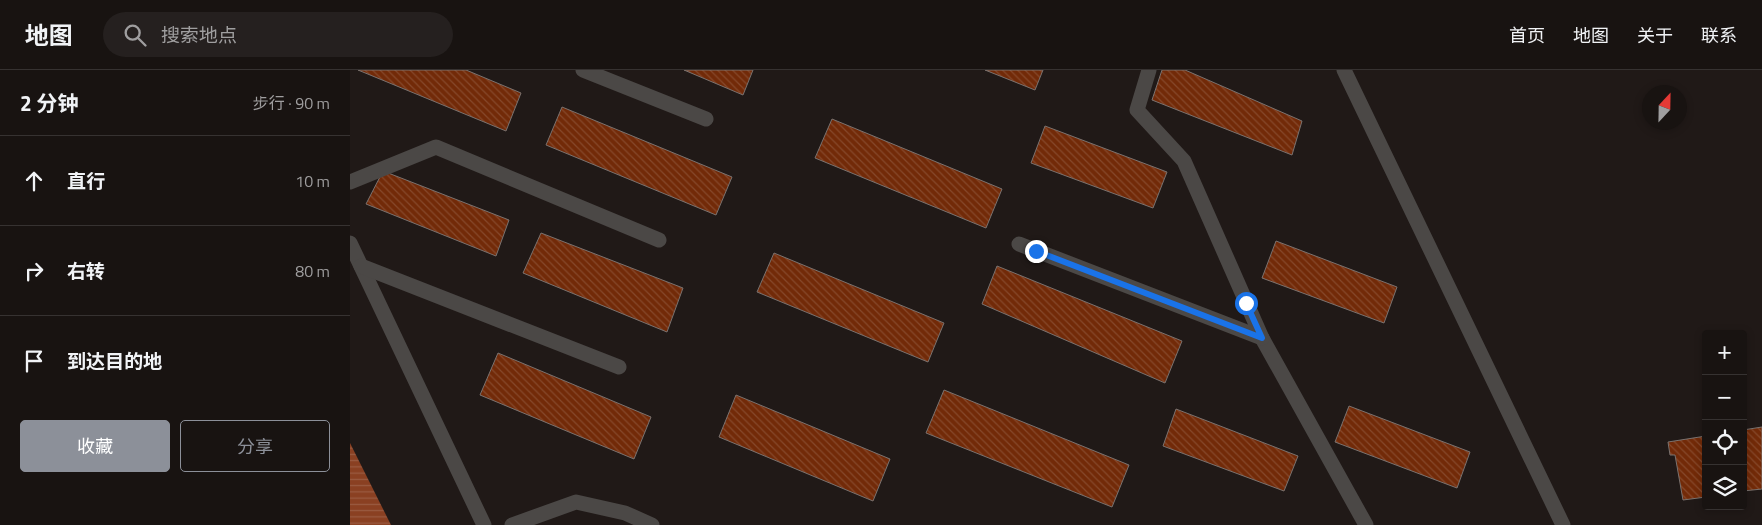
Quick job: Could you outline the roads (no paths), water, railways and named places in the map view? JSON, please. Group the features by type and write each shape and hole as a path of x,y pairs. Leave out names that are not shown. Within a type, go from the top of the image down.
{"street":[{"path":"583,70 706,119"},
{"path":"1149,70 1137,110 1184,161 1262,338 1366,525"},
{"path":"1344,70 1563,525"},
{"path":"350,182 436,147 659,240"},
{"path":"350,242 484,525"},
{"path":"1019,244 1262,338"},
{"path":"361,266 619,367"},
{"path":"512,525 576,502 625,514 652,525"}]}
